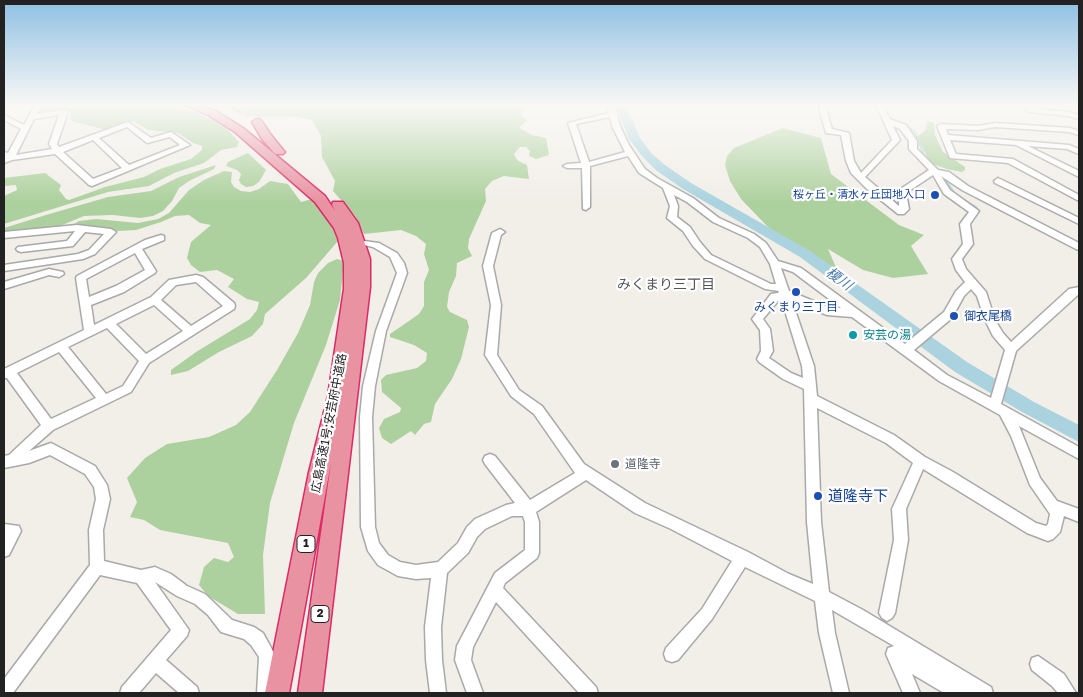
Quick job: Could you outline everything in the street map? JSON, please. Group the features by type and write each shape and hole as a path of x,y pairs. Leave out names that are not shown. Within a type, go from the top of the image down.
{"highway":[{"name":"広島高速1号;安芸府中道路","path":"249,138 316,189"},
{"name":"広島高速1号;安芸府中道路","path":"268,138 277,150 316,189 340,227 349,250 360,255"},
{"name":"広島高速1号;安芸府中道路","path":"331,535 360,317 363,287 360,255"},
{"name":"広島高速1号;安芸府中道路","path":"277,693 319,472 337,396 351,290 360,255"},
{"name":"2","path":"310,693 331,535"},
{"path":"317,693 331,535"}],"street":[{"path":"6,158 20,138"},
{"path":"55,138 53,144 57,151 92,183 186,145 176,138"},
{"path":"6,158 57,151 93,138"},
{"path":"95,138 127,168"},
{"path":"146,138 150,141 160,138"},
{"path":"577,138 586,165 586,207"},
{"path":"622,138 642,171 690,200 716,220 751,236 764,245 775,264 808,366 811,393 814,522 822,596 831,654 841,693"},
{"path":"846,138 850,161 854,171 901,212 904,209 902,192 928,173 946,174 965,188 1079,247"},
{"path":"860,178 889,149 896,140 895,138"},
{"path":"911,138 913,141 913,149 935,172 948,192 974,211 965,224 968,244 958,259 961,270 982,295 990,320 999,336 1011,349"},
{"path":"946,138 953,156 1010,161 1079,198"},
{"path":"952,138 1069,147 1079,152"},
{"path":"1069,147 1079,141"},
{"path":"1016,143 1079,174"},
{"path":"566,166 586,165 630,153"},
{"path":"998,181 1079,221"},
{"path":"666,186 674,206 672,218 687,229 696,244 708,257 768,287 827,311 857,313"},
{"path":"1070,216 1079,209"},
{"path":"22,250 70,244 82,229"},
{"path":"4,235 82,229 111,232 92,252 80,257 4,268"},
{"path":"500,232 497,233 488,266 496,305 491,355 515,393 538,410 579,468 640,508 743,557 785,580 806,588 867,621 979,692"},
{"path":"90,332 81,278 136,248 161,238"},
{"path":"360,255 376,246 394,255 400,263 402,273 381,331 369,386 366,417 368,527 373,546 383,560 398,570 416,572 441,569"},
{"path":"85,303 120,289 151,271 136,248"},
{"path":"775,264 797,270 943,378 1079,454"},
{"path":"4,285 49,272 59,274"},
{"path":"8,461 49,426 127,389 145,360 230,306 196,278 173,282 155,300 6,372 49,426"},
{"path":"905,351 948,314 960,294 971,282"},
{"path":"783,292 775,298 757,319 765,329 767,351 763,359 811,393 890,439 920,461 970,489 1002,511 1032,528 1048,534 1055,526 1056,511 1035,481 1017,434 999,410 1011,349 1073,292 1079,290"},
{"path":"155,300 190,331"},
{"path":"109,323 145,360"},
{"path":"61,346 104,400"},
{"path":"4,692 97,567 96,530 104,499 100,484 90,470 51,449 29,458 8,461"},
{"path":"475,693 463,660 465,646 500,578 532,553 532,522 528,509 490,460"},
{"path":"887,613 901,540 900,509 920,461"},
{"path":"438,693 433,627 441,569 463,548 472,532 480,524 511,510 528,509 586,473"},
{"path":"1056,511 1058,507 1063,508 1079,516"},
{"path":"4,531 14,531 4,550"},
{"path":"672,654 707,614 743,557"},
{"path":"97,567 141,577 155,574 166,579 182,591 200,599 214,610 228,626 248,633 257,639 268,655 265,693"},
{"path":"128,693 181,630 141,577"},
{"path":"494,590 590,693"},
{"path":"912,693 895,656 960,693"},
{"path":"156,661 191,693"},
{"path":"1038,664 1058,680 1068,693"}],"green space":[{"path":"185,138 235,138 239,142 237,147 221,150 204,163 174,173 149,186 108,192 4,224 4,196 17,190 16,185 4,186 4,178 45,173 61,185 59,190 69,200 105,187 144,177 160,169 191,159 202,150 202,146"},
{"path":"321,138 546,138 549,155 536,159 529,156 530,151 526,147 520,147 514,154 517,160 527,165 529,179 504,176 492,181 485,189 486,201 469,239 468,248 472,256 457,263 456,276 449,292 447,307 450,312 467,320 469,327 461,359 452,379 435,404 431,422 424,424 415,435 411,431 391,444 382,438 379,428 384,419 400,412 401,408 382,392 381,380 386,375 417,368 426,361 427,353 414,345 390,337 390,334 419,314 424,306 424,282 429,270 424,254 426,244 416,236 401,230 364,234 355,216 333,191 335,181 322,157"},
{"path":"760,138 821,138 831,174 899,225 924,235 911,246 928,274 893,278 863,270 828,249 844,286 788,245 741,199 730,181 725,165 727,156 734,148"},
{"path":"917,138 936,138 943,152 965,167 965,170 962,172 947,169 930,163"},
{"path":"248,153 266,170 259,182 253,186 246,187 239,180 241,174 237,170 226,166 228,162"},
{"path":"216,165 214,169 179,188 172,201 163,211 153,216 140,218 113,215 84,216 60,226 4,233 4,228 108,197 151,191 179,177"},
{"path":"224,171 232,172 231,182 234,187 241,191 250,192 259,189 270,181 288,184 301,202 312,199 321,208 330,222 338,241 306,278 265,314 263,324 252,336 219,352 188,371 171,375 171,370 196,352 250,319 257,310 259,302 247,299 228,287 234,279 217,270 200,272 191,265 187,258 191,242 211,225 200,223 189,215 175,216 136,230 118,231 71,226 79,221 96,219 138,223 158,219 169,213 189,190 204,180"},
{"path":"337,259 344,261 340,300 326,345 294,423 270,503 263,555 265,614 238,614 208,596 199,585 204,567 214,558 228,562 234,557 228,543 160,530 144,520 130,517 137,502 127,478 145,458 167,444 209,437 236,425 250,412 298,333 310,305 314,282 318,273 328,263"}],"waterway":[{"name":"榎川","path":"634,138 647,155 661,168 687,186 805,254 961,367 1028,407 1079,434"},
{"path":"917,138 924,156"},
{"path":"945,179 955,194"},
{"path":"962,199 976,207 977,212"}],"place":[{"name":"桜ヶ丘・清水ヶ丘団地入口","path":"935,195"},
{"name":"みくまり三丁目","path":"796,292"},
{"name":"御衣尾橋","path":"954,316"},
{"name":"安芸の湯","path":"853,335"},
{"name":"道隆寺","path":"615,464"},
{"name":"道隆寺下","path":"818,496"}],"district":[{"name":"みくまり三丁目","path":"666,285"}]}
